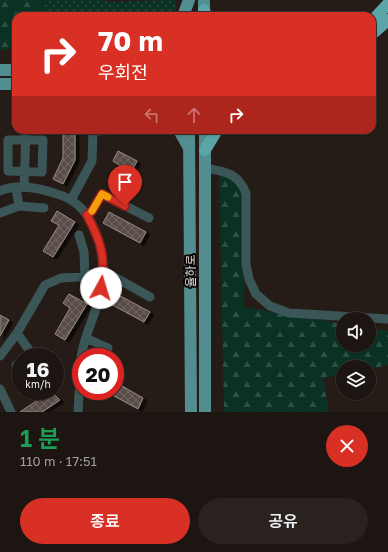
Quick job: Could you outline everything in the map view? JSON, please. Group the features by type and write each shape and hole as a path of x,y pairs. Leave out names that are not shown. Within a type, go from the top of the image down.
{"highway":[{"path":"376,17 388,4"},
{"path":"376,31 388,21"},
{"path":"205,150 215,134"}],"main road":[{"path":"184,12 189,0"},
{"path":"189,0 189,12"},
{"path":"0,70 12,70"},
{"path":"0,84 12,84"},
{"path":"181,134 189,148"},
{"name":"율하로","path":"189,134 191,412"},
{"name":"율하로","path":"205,134 205,412"}],"street":[{"path":"19,206 20,188 25,172 26,134"},
{"path":"71,200 92,161 93,134"},
{"path":"8,140 43,140 42,172 25,172 8,171 8,140"},
{"path":"205,168 232,174 242,183 246,193 246,264 249,279 256,294 270,306 289,313 388,319"},
{"path":"0,191 6,188 36,187 71,200 87,215 99,237 104,259 103,277 99,298 84,348"},
{"path":"87,215 92,211 102,194 149,218"},
{"path":"0,213 19,206 44,208"},
{"path":"79,236 84,252 85,277"},
{"path":"0,356 17,333 45,285 61,278 103,277 111,275 150,297"},
{"path":"17,333 26,348"},
{"path":"86,338 108,348"},
{"path":"0,389 11,412"},
{"path":"78,412 79,400"}],"green space":[{"path":"0,0 46,0 44,9 41,12 12,12 12,46 8,50 0,50"},
{"path":"46,0 106,0 107,2 175,0 176,11 41,12 44,9"},
{"path":"219,171 232,174 246,193 244,307 336,323 336,352 376,352 376,329 388,331 388,365 376,368 376,360 336,360 336,375 323,378 329,412 224,412"}],"building":[{"path":"63,134 75,134 75,160 63,184 53,179 63,158"},
{"path":"118,151 137,161 126,182 115,176 121,166 113,161"},
{"path":"57,211 75,222 53,257 43,251 59,225 51,221"},
{"path":"109,212 146,232 140,243 103,223"},
{"path":"113,292 150,312 144,322 107,302"},
{"path":"69,294 87,304 65,340 55,334 70,308 63,303"},
{"path":"0,315 9,320 0,336"},
{"path":"124,387 143,398 138,409 122,400 124,400"},
{"path":"38,400 60,400 42,412 20,412"}],"slow traffic":[{"path":"92,211 102,194 108,197"}],"route":[{"path":"101,288 104,259 99,237 87,215 92,211 102,194 125,206"}]}
